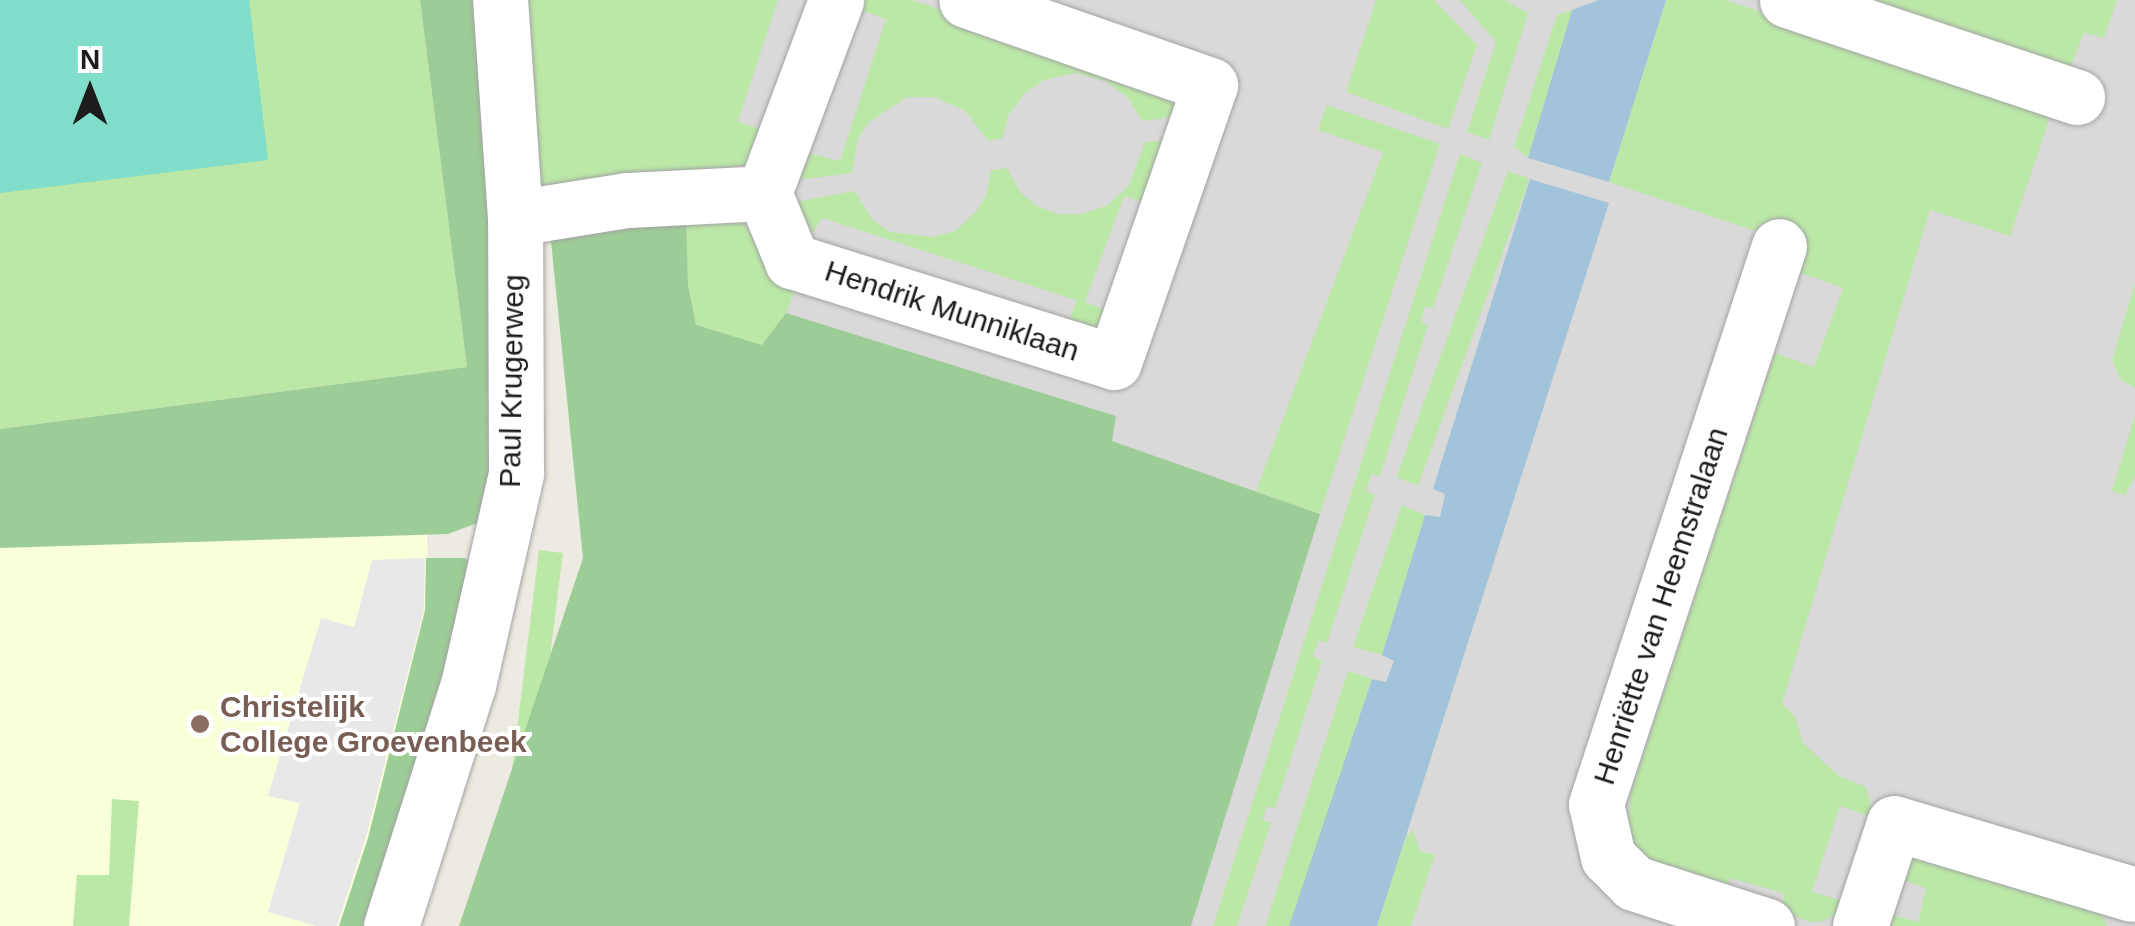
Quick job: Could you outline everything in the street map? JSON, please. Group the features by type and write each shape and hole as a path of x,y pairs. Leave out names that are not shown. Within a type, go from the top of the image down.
{"street":[{"name":"Paul Krugerweg","path":"391,926 468,684 516,472 515,218 500,0"},
{"path":"515,218 628,200 764,193 836,0"},
{"name":"Hendrik Munniklaan","path":"764,193 792,261 1114,362 1210,85 966,0"},
{"path":"1788,0 2077,98"},
{"name":"Henriëtte van Heemstralaan","path":"1767,926 1634,883 1608,856 1596,804 1779,246"},
{"path":"1860,926 1894,823 2129,901"}],"shaded area":[{"path":"0,0 249,0 268,160 0,193"},
{"path":"531,0 2135,0 2135,926 494,926 612,542"},
{"path":"1599,0 1666,0 1609,182 1528,158 1572,10"},
{"path":"1530,179 1609,203 1377,926 1289,926 1372,679 1386,682 1394,661 1382,655 1425,515 1440,517 1445,494 1433,489"},
{"name":"Christelijk College Groevenbeek","path":"427,531 428,609 372,838 343,926 0,926 0,547"},
{"path":"425,558 424,610 366,837 337,926 317,926 268,912 300,803 268,796 321,618 354,627 372,560"}],"green space":[{"path":"0,0 420,0 467,367 0,429"},
{"path":"420,0 475,0 497,375 488,519 448,534 0,548 0,429 467,367"},
{"path":"525,0 778,0 738,121 769,133 748,165 539,186"},
{"path":"860,0 912,0 1165,84 1177,95 1182,116 1142,121 1128,98 1107,82 1077,73 1044,80 1025,93 1008,116 1003,138 988,141 965,111 934,97 907,97 869,122 858,139 852,173 799,180 809,153 840,161 886,19 855,8"},
{"path":"1376,0 1434,0 1477,45 1448,129 1346,92"},
{"path":"1460,0 1504,0 1528,13 1489,140 1467,132 1496,42"},
{"path":"1666,0 1725,0 2054,106 2010,236 1930,210 1782,704 1795,716 1803,743 1839,776 1866,787 1870,801 1871,817 1840,806 1812,892 1843,901 1837,912 1824,921 1810,922 1780,910 1785,894 1731,878 1721,897 1637,857 1628,828 1631,792 1775,353 1814,367 1843,288 1796,271 1803,247 1609,182"},
{"path":"1842,0 2117,0 2104,38 2084,33 2068,74"},
{"path":"1572,10 1528,158 1514,147 1557,15"},
{"path":"1327,105 1440,144 1320,514 1256,491 1383,152 1318,130"},
{"path":"1178,139 1151,205 1124,196 1085,302 1120,316 1102,333 1067,330 1076,300 822,218 805,245 790,203 855,191 872,219 890,232 933,237 955,231 976,212 986,195 991,170 1007,168 1020,192 1037,206 1057,214 1081,214 1106,206 1129,186 1145,142"},
{"path":"1460,154 1482,163 1433,308 1425,307 1421,322 1428,325 1380,476 1372,474 1366,491 1375,495 1327,643 1319,640 1313,656 1322,661 1275,809 1267,806 1262,820 1271,823 1237,926 1213,926"},
{"path":"1508,171 1530,179 1418,485 1397,477"},
{"path":"686,214 716,215 743,223 797,285 786,313 762,346 696,325 688,285"},
{"path":"686,214 688,285 696,325 762,345 786,313 1116,416 1112,441 1320,514 1191,926 459,926 583,558 550,231"},
{"path":"2135,284 2135,388 2120,379 2112,360"},
{"path":"2135,415 2135,477 2125,495 2112,491"},
{"path":"1402,505 1425,515 1382,655 1353,647"},
{"path":"539,550 563,553 517,926 493,926"},
{"path":"426,558 465,558 473,565 473,576 364,926 339,926 368,838 425,610"},
{"path":"1348,671 1372,679 1291,926 1265,926"},
{"path":"112,799 139,801 129,926 73,926 77,875 109,875"},
{"path":"1413,829 1420,851 1435,855 1411,926 1377,926 1402,843"},
{"path":"1920,855 2102,912 2107,926 1885,926 1885,913 1918,922 1926,888 1897,878 1905,864"}],"place":[{"name":"Christelijk College Groevenbeek","path":"200,724"}]}
